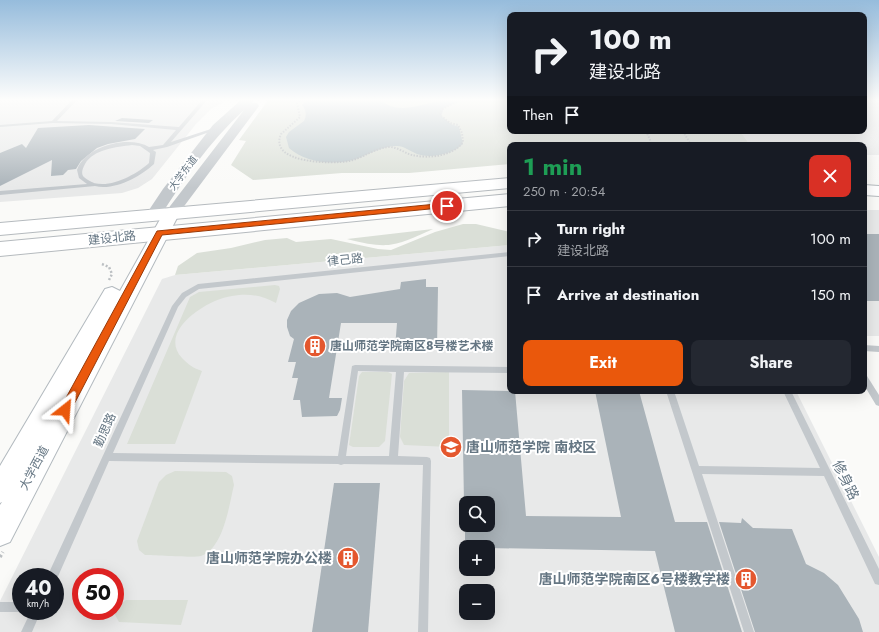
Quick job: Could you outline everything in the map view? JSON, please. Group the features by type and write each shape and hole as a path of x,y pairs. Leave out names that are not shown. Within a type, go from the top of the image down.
{"main road":[{"path":"867,175 879,175"},
{"name":"建设北路","path":"0,249 157,224 507,183"},
{"path":"867,190 879,191"},
{"name":"建设北路","path":"0,229 157,224 507,200"},
{"name":"大学西道","path":"0,490 127,269 157,224"},
{"name":"大学西道","path":"0,532 157,224"}],"street":[{"name":"大学东道","path":"157,224 168,192 217,128"},
{"name":"大学东道","path":"157,224 235,128"}],"lane":[{"path":"175,128 180,129"},
{"path":"149,149 165,146 216,128"},
{"path":"165,146 180,129"},
{"path":"0,193 96,185 118,182 139,174 152,163 154,157 153,152 142,145 120,144 103,150 88,158 82,165 80,172 82,178 87,182 96,185"},
{"name":"律己路","path":"184,295 198,287 507,254"},
{"name":"勤思路","path":"56,568 175,306 184,295"},
{"path":"867,348 879,349"},
{"path":"341,460 354,368 507,370"},
{"path":"393,460 400,368"},
{"path":"867,383 879,402"},
{"path":"671,394 749,632"},
{"name":"修身路","path":"788,394 879,580"},
{"path":"107,457 428,461 422,632"},
{"path":"696,470 826,472"},
{"path":"0,607 12,607"},
{"path":"26,632 32,620"}],"path":[{"path":"286,128 283,131 280,137 284,150 298,159 311,162 334,163 357,159 375,150 391,147 398,147 412,154 427,156 443,154 460,147 463,142 460,128"},
{"path":"648,134 652,142"}],"shaded area":[{"path":"0,128 192,128 152,179 138,188 122,193 0,202"},
{"path":"247,128 507,128 507,134 742,134 748,142 507,142 507,164 409,173 342,173 253,180 231,165 246,141 239,140"},
{"path":"294,128 459,128 463,144 459,148 448,153 435,156 417,154 400,146 392,146 382,148 350,161 332,163 304,157 289,148 286,137"},
{"path":"867,128 879,128 879,155 867,155 867,142 748,142 742,134 867,134"},
{"path":"867,210 879,210 879,336 867,336"},
{"path":"463,224 476,224 507,231 507,245 175,275 178,266 197,253 231,248 265,240 287,238 296,242 331,239 378,249 391,250 435,232"},
{"path":"433,229 400,243 392,244 373,244 347,239"},
{"name":"唐山师范学院 南校区","path":"507,245 507,394 798,394 879,557 879,632 0,632 0,601 12,577 12,620 64,620 64,568 17,568 162,279 175,275"},
{"path":"275,285 279,286 280,289 276,303 254,295 232,296 222,298 211,303 189,318 181,327 176,337 176,348 187,363 202,371 175,444 127,444 190,297 199,292"},
{"path":"362,372 388,372 392,374 385,441 379,447 353,447 349,445 359,376"},
{"path":"449,372 449,447 404,445 400,437 404,381 409,373"},
{"path":"175,471 226,472 232,476 234,485 224,525 215,544 209,551 201,556 183,557 145,555 139,550 137,541 159,482 166,475"},
{"path":"126,600 188,600 181,625 119,622 118,620 124,620 124,602"}],"building":[{"path":"38,128 145,129 135,139 108,144 97,148 81,161 76,169 68,170 63,175 51,176 52,160 0,186 0,153 22,144 26,148"},
{"path":"867,234 879,234 879,301 867,301"},
{"name":"唐山师范学院南区8号楼艺术楼","path":"426,279 426,287 438,287 437,348 395,348 397,323 341,323 329,398 342,398 340,410 337,416 302,417 300,400 293,400 298,378 292,378 296,362 288,362 294,339 290,336 287,327 287,320 291,311 299,303 319,294 337,293 350,297 400,289 401,282"},
{"path":"462,390 507,391 507,394 515,394 526,516 621,517 596,394 640,394 675,522 707,522 742,632 675,632 655,551 495,548 495,540 465,540 465,532 495,532 495,496 464,496"},
{"name":"唐山师范学院办公楼","path":"334,483 380,483 368,632 312,632"},
{"path":"742,518 753,528 792,529 806,564 824,573 838,585 859,619 863,632 755,632 719,522 741,523"}],"place":[{"name":"唐山师范学院南区8号楼艺术楼","path":"315,346"},
{"name":"唐山师范学院 南校区","path":"451,447"},
{"name":"唐山师范学院办公楼","path":"348,558"},
{"name":"唐山师范学院南区6号楼教学楼","path":"746,579"}],"route":[{"path":"65,410 160,233 447,206"}]}
